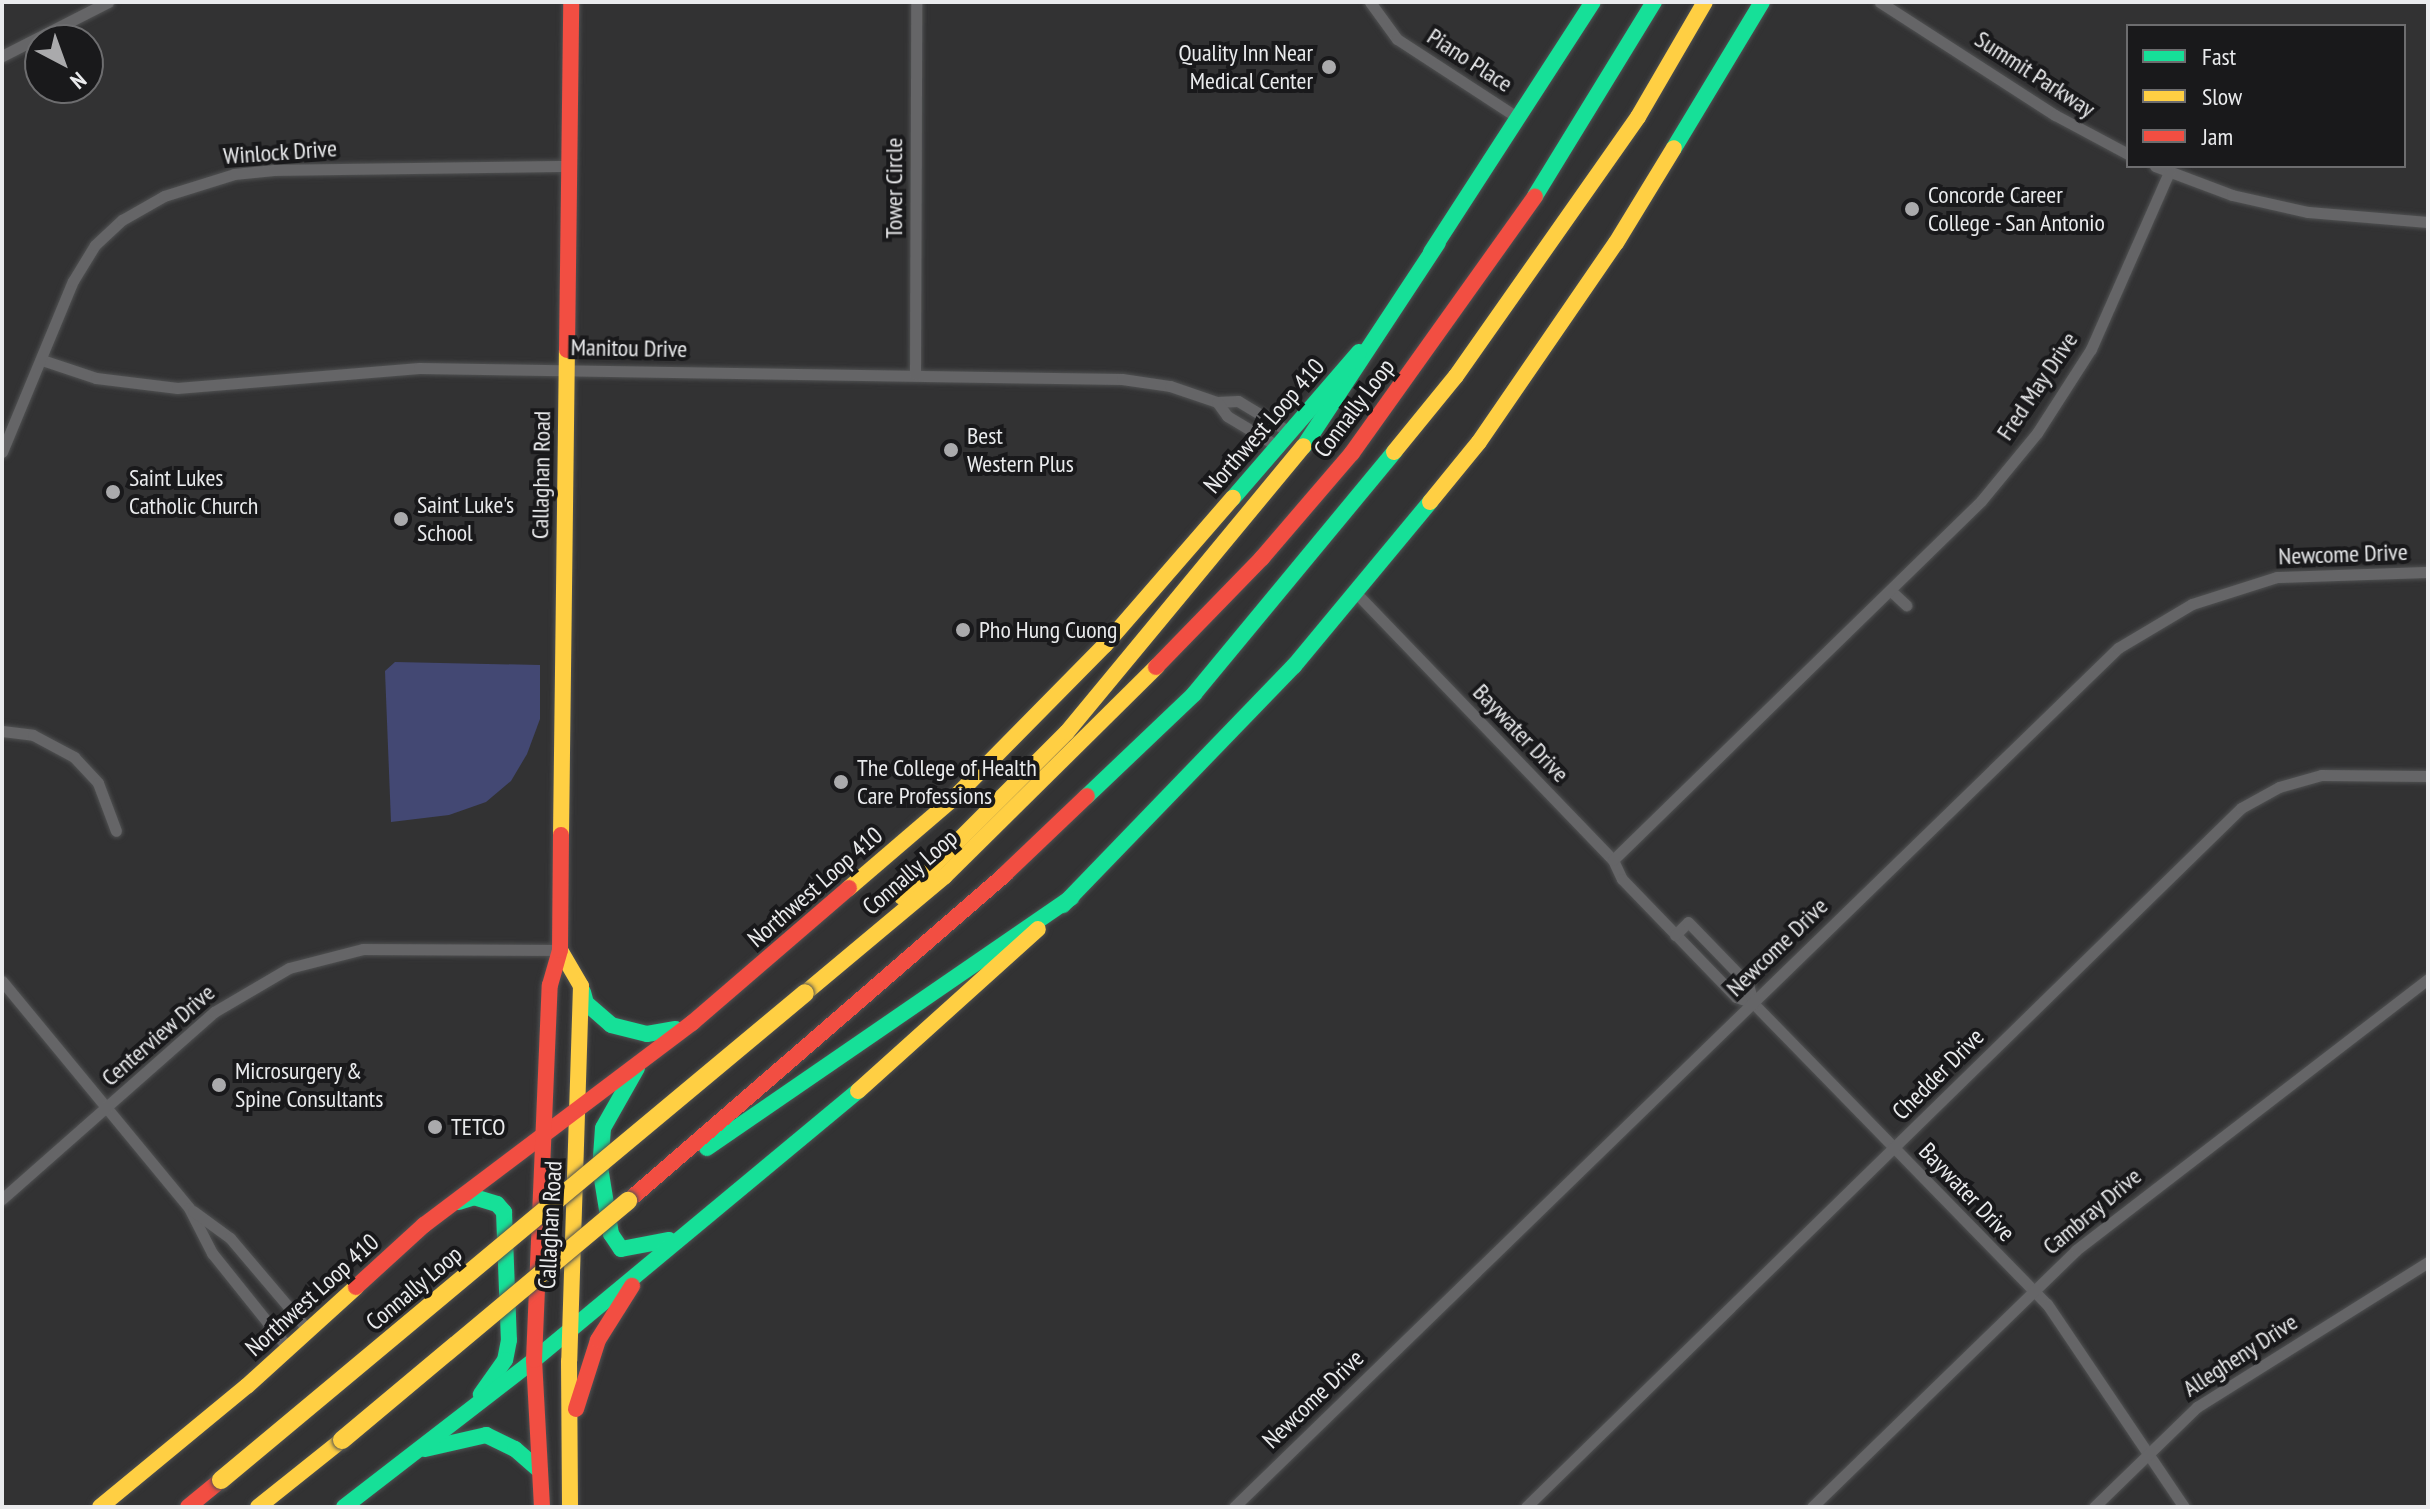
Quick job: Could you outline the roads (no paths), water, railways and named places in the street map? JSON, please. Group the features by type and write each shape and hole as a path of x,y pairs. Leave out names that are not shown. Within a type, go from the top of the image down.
{"main road":[{"name":"Callaghan Road","path":"542,1507 534,1360 550,985 560,950 571,2"},
{"name":"Northwest Loop 410","path":"100,1507 289,1349 424,1225 546,1129 692,1023 817,919 993,761 1105,645 1353,359 1438,243 1593,2"},
{"name":"Connally Loop","path":"188,1507 945,876 1063,763 1262,558 1332,477 1545,182 1654,2"},
{"path":"258,1507 628,1201 1005,874 1194,694 1363,495 1456,376 1638,117 1705,2"},
{"path":"344,1507 534,1360 949,1012 1071,898 1207,761 1357,594 1479,442 1563,323 1762,2"},
{"path":"805,993 1067,732 1328,415 1438,243"},
{"path":"628,1201 1071,898"},
{"path":"560,950 597,1017 627,1031 664,1034 692,1023"},
{"name":"Callaghan Road","path":"570,1507 572,1422 569,1330 581,986"},
{"path":"644,1057 615,1099 603,1128 600,1167 611,1234 621,1249 634,1249 684,1234"},
{"path":"424,1225 474,1197 497,1204 504,1212 509,1340 505,1360 471,1408"},
{"path":"572,1422 598,1340 647,1264"},
{"path":"412,1453 486,1435 510,1446 540,1471"}],"street":[{"path":"2,56 108,2"},
{"name":"Tower Circle","path":"915,374 916,2"},
{"name":"Piano Place","path":"1370,2 1383,27 1397,39 1518,118"},
{"name":"Summit Parkway","path":"1880,2 2055,115 2126,153"},
{"name":"Winlock Drive","path":"2,452 73,281 95,245 122,220 185,187 274,170 571,166"},
{"path":"2160,168 2232,195 2308,212 2428,222"},
{"name":"Fred May Drive","path":"1613,860 1981,501 2037,433 2091,349 2169,172"},
{"name":"Manitou Drive","path":"42,360 96,378 177,388 354,371 567,369 1146,381 1217,402 1238,401 1285,440"},
{"name":"Manitou Drive","path":"1217,402 1227,416 1285,440"},
{"name":"Newcome Drive","path":"1234,1507 2087,675 2156,623 2230,589 2277,577 2428,572"},
{"path":"1891,591 1906,605"},
{"name":"Baywater Drive","path":"1357,594 1613,860 1622,879 1675,935 1736,997 1753,1003 2034,1291 2151,1452 2184,1507"},
{"path":"2,731 33,735 74,757 98,783 116,831"},
{"name":"Chedder Drive","path":"1526,1507 2241,808 2279,787 2321,775 2428,776"},
{"name":"Baywater Drive","path":"1675,935 1688,922 1748,984 1753,1003"},
{"path":"1687,947 1700,934"},
{"name":"Centerview Drive","path":"2,1199 108,1109 214,1012 289,968 363,949 560,950"},
{"name":"Cambray Drive","path":"1812,1507 2034,1291 2129,1206 2428,979"},
{"path":"2,981 189,1208 212,1253 289,1349"},
{"path":"189,1208 230,1238 309,1331"},
{"name":"Allegheny Drive","path":"2094,1507 2197,1407 2428,1262"}],"place":[{"name":"Quality Inn Near Medical Center","path":"1329,67"},
{"name":"Concorde Career College - San Antonio","path":"1912,209"},
{"name":"Best Western Plus","path":"951,450"},
{"name":"Saint Lukes Catholic Church","path":"113,492"},
{"name":"Saint Luke's School","path":"401,519"},
{"name":"Pho Hung Cuong","path":"963,630"},
{"name":"The College of Health Care Professions","path":"841,782"},
{"name":"Microsurgery & Spine Consultants","path":"219,1085"},
{"name":"TETCO","path":"435,1127"}]}
